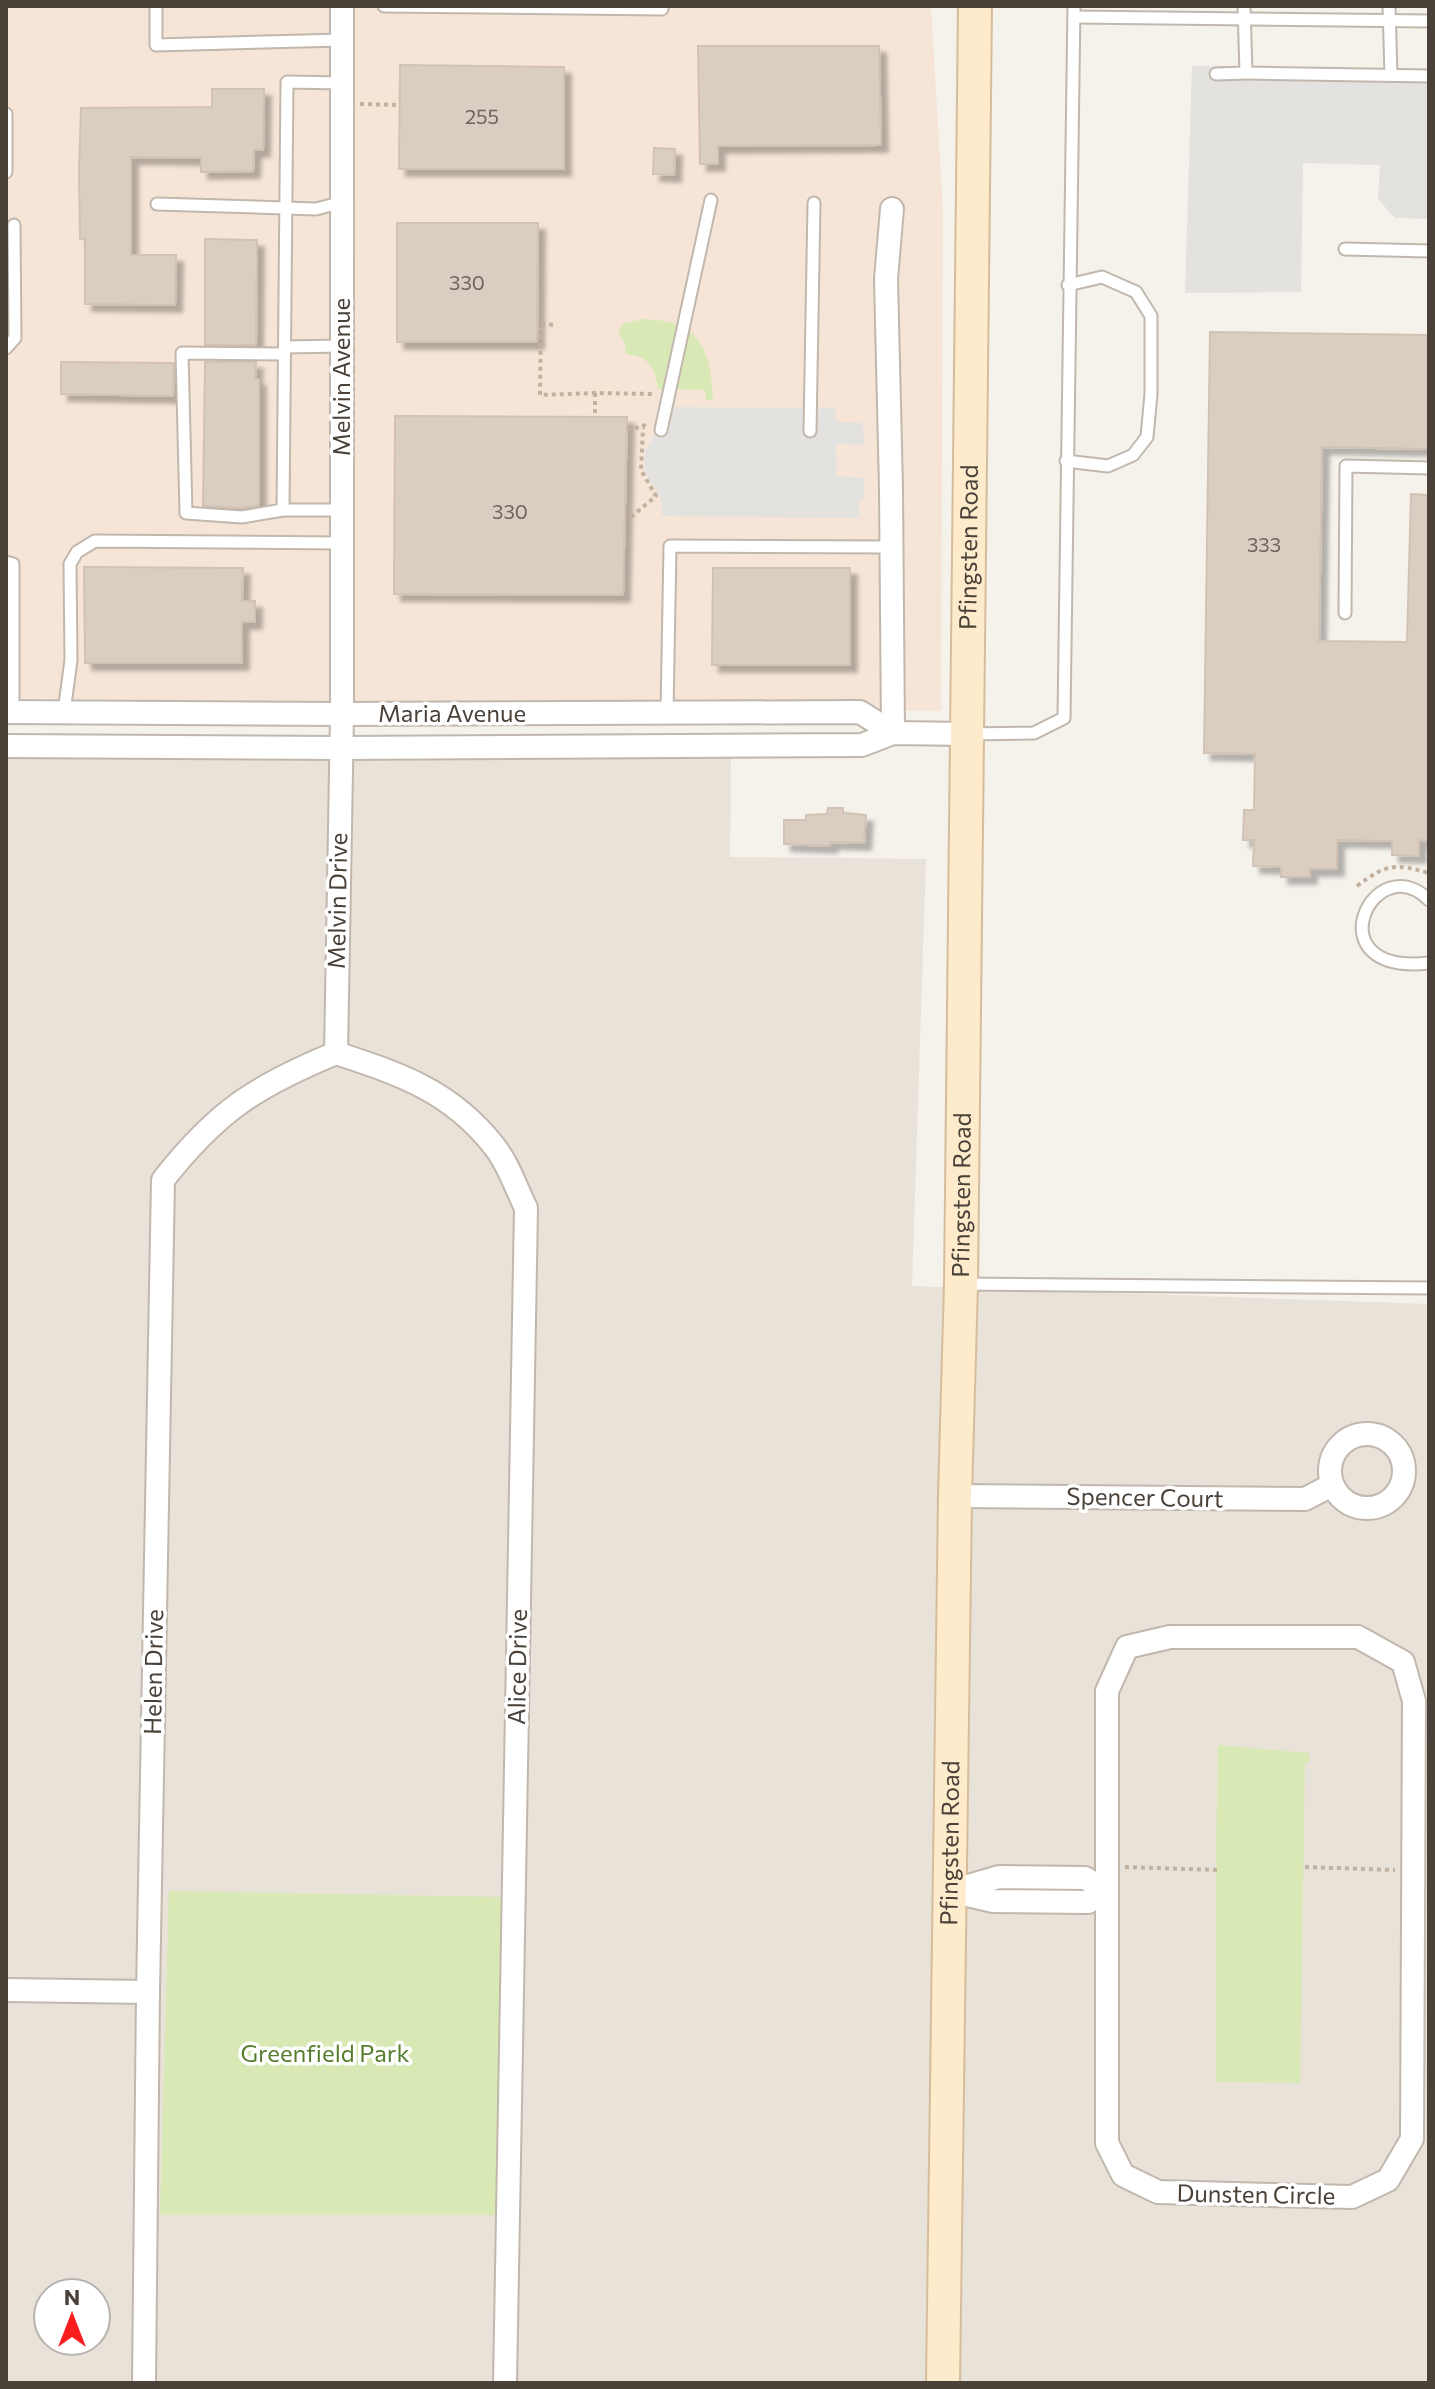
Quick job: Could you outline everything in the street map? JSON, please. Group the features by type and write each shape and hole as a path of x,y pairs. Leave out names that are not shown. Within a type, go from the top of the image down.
{"main road":[{"name":"Pfingsten Road","path":"943,2383 955,1496 961,1284 975,6"}],"street":[{"name":"Melvin Avenue","path":"340,748 344,202 342,6"},
{"path":"892,209 886,279 893,733"},
{"name":"Maria Avenue","path":"10,712 860,712 893,733"},
{"name":"Maria Avenue","path":"6,746 862,745 893,733 967,734"},
{"name":"Melvin Drive","path":"336,1053 340,748"},
{"name":"Helen Drive","path":"144,2383 163,1180 193,1142 233,1106 280,1076 336,1053"},
{"name":"Alice Drive","path":"336,1053 398,1074 453,1103 496,1148 526,1208 505,2383"},
{"name":"Spencer Court","path":"955,1496 1305,1499 1332,1485"},
{"name":"Dunsten Circle","path":"1170,1637 1358,1637 1403,1662 1414,1701 1412,2139 1388,2180 1352,2197 1158,2192 1123,2175 1107,2143 1106,1867 1107,1691 1127,1647 1170,1637"},
{"path":"951,1891 993,1901 1072,1902 1088,1902 1106,1891"},
{"path":"6,1990 148,1992"}],"lane":[{"path":"156,6 156,45 342,40"},
{"path":"384,6 662,9 662,6"},
{"path":"1244,6 1246,73"},
{"path":"1389,6 1391,75"},
{"path":"967,734 1034,733 1064,718 1074,12 1245,19 1429,21"},
{"path":"1216,74 1429,76"},
{"path":"283,510 287,82 342,94"},
{"path":"6,114 6,172"},
{"path":"661,430 711,200"},
{"path":"157,204 316,209 344,202"},
{"path":"810,431 814,203"},
{"path":"6,348 15,338 14,225"},
{"path":"1345,249 1429,251"},
{"path":"1066,461 1108,466 1133,455 1147,437 1151,394 1151,316 1136,292 1102,277 1068,285"},
{"path":"342,346 284,351 182,353 186,513 242,517 283,510 342,510"},
{"path":"1345,613 1346,466 1429,468"},
{"path":"64,712 71,660 70,564 84,546 95,541 342,543"},
{"path":"667,713 670,546 892,547"},
{"path":"6,562 13,564 10,712"},
{"path":"1429,900 1416,890 1392,888 1370,901 1362,925 1364,938 1379,958 1391,963 1429,963"},
{"path":"961,1284 1429,1288"}],"path":[{"path":"342,94 400,105"},
{"path":"553,325 541,323 540,395 656,395 651,406"},
{"path":"595,393 595,417"},
{"path":"631,517 656,496 641,470 643,427 647,417"},
{"path":"627,429 643,427"},
{"path":"1106,1867 1217,1870"},
{"path":"1305,1867 1413,1871"}],"shaded area":[{"path":"6,6 931,6 943,210 941,711 6,698"},
{"path":"1192,66 1429,69 1429,219 1395,218 1378,199 1380,165 1303,163 1301,292 1185,293"},
{"path":"664,407 835,408 837,422 863,423 864,445 840,444 836,447 837,476 864,478 865,500 858,501 860,518 662,516 661,500 645,472 645,451 661,423"},
{"path":"6,755 731,756 730,857 926,859 912,1286 1429,1304 1429,2383 6,2383"}],"green space":[{"path":"644,319 679,325 699,341 709,366 713,400 706,400 705,390 658,389 649,364 626,354 618,331 625,323"},
{"path":"1218,1745 1309,1753 1309,1762 1305,1763 1300,2083 1216,2082"},
{"name":"Greenfield Park","path":"169,1891 503,1897 498,2215 160,2215"}],"building":[{"path":"698,46 879,46 881,145 718,146 718,164 700,164"},
{"path":"400,65 564,67 564,169 399,169"},
{"path":"212,89 264,89 263,150 254,150 253,171 201,172 201,158 131,157 131,255 176,255 175,305 85,304 85,239 80,239 81,108 212,107"},
{"path":"654,148 675,149 674,175 653,174"},
{"path":"397,223 538,223 537,342 397,342"},
{"path":"205,239 257,240 256,345 205,345"},
{"path":"1210,332 1429,335 1429,449 1322,447 1319,641 1407,642 1411,494 1429,495 1429,841 1419,840 1419,856 1392,855 1392,841 1337,840 1337,869 1310,869 1310,877 1281,877 1281,867 1253,866 1254,840 1243,840 1244,810 1254,810 1255,754 1204,753"},
{"path":"61,362 174,363 173,396 61,394"},
{"path":"205,362 256,362 255,379 259,379 259,505 240,508 203,506"},
{"path":"395,416 627,417 623,595 394,594"},
{"path":"84,567 243,568 242,601 255,601 255,622 242,622 242,663 85,663"},
{"path":"713,568 850,568 850,665 712,665"},
{"path":"828,808 843,808 843,813 866,815 864,843 830,842 830,846 784,844 784,820 806,820 806,815 827,814"}]}
